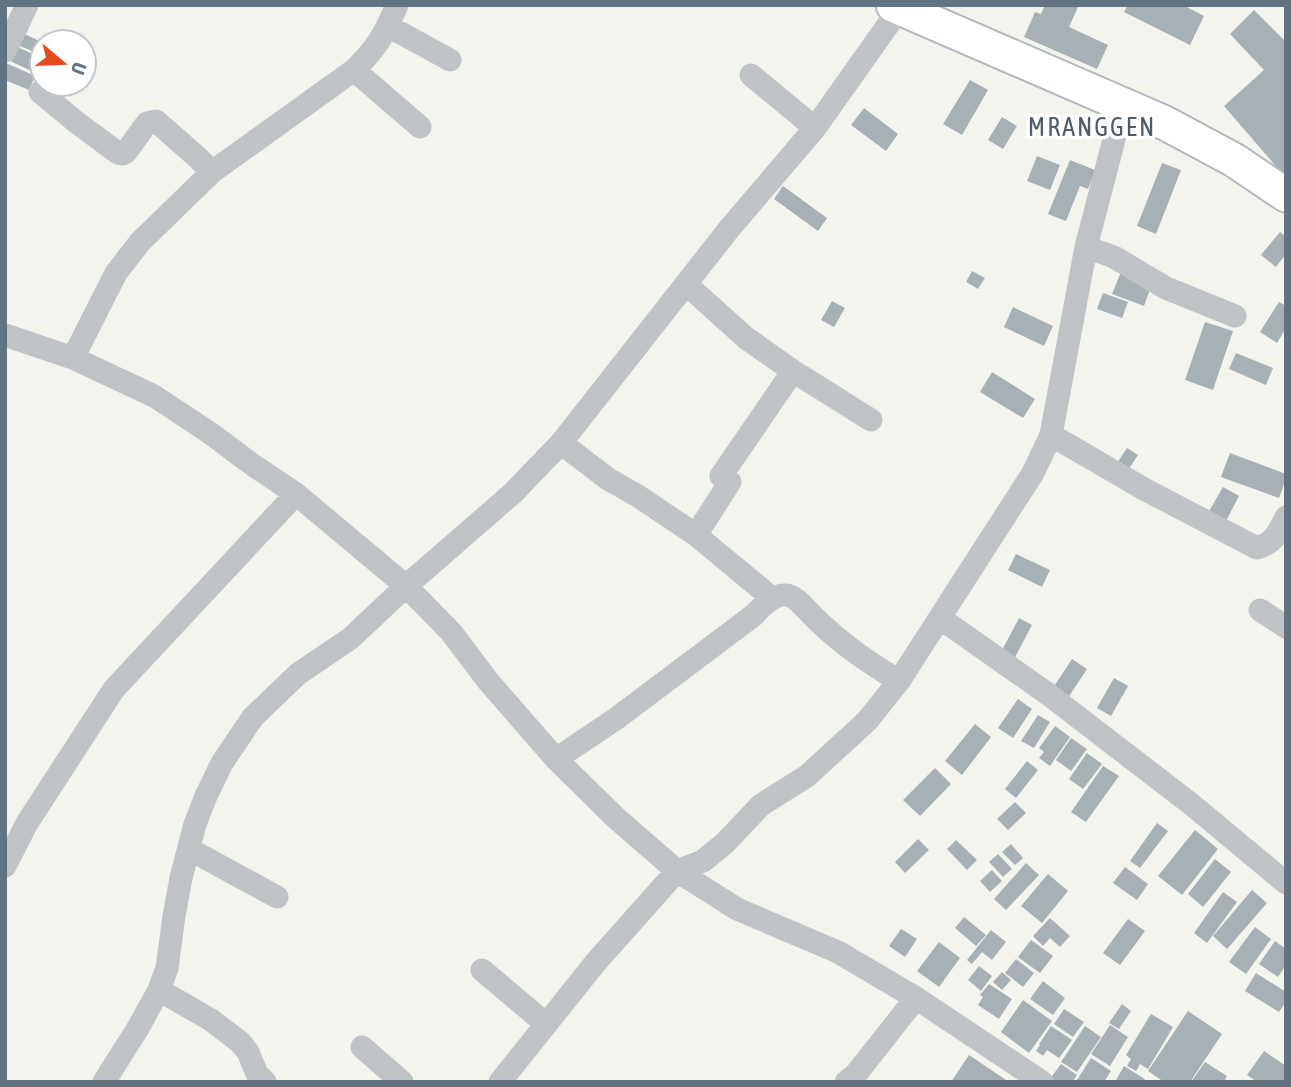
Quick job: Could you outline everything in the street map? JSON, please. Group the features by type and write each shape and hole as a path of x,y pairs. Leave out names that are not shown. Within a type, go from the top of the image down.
{"main road":[{"path":"897,7 1165,123 1234,160 1286,195"}],"street":[{"path":"5,51 27,5"},
{"path":"104,1082 159,990 167,968 174,916 195,824 222,763 253,717 298,674 351,638 513,493 561,443 729,229 815,128 897,7"},
{"path":"73,358 116,273 140,242 212,172 354,71 373,52 392,16 450,60"},
{"path":"354,71 420,127"},
{"path":"751,75 815,128"},
{"path":"47,98 122,154 146,124 156,121 212,172"},
{"path":"500,1082 596,962 677,870 703,861 725,843 761,805 807,776 867,721 899,681 1033,473 1051,436 1086,247 1124,106"},
{"path":"1086,247 1114,257 1166,288 1235,316"},
{"path":"687,284 746,338 871,420"},
{"path":"5,335 73,358 154,396 296,494 406,586 451,632 488,681 556,759 616,818 677,870 737,909 838,952 916,998 1042,1082"},
{"path":"696,535 730,482 721,476 793,371"},
{"path":"1051,436 1144,489 1257,548 1267,545 1278,535 1286,517"},
{"path":"561,443 608,479 696,535 772,598"},
{"path":"5,866 27,823 114,689 296,494"},
{"path":"556,759 617,718 754,615 763,604 783,594 792,596 832,635 859,656 899,681"},
{"path":"1260,610 1286,627"},
{"path":"940,618 1048,694 1191,804 1286,883"},
{"path":"189,849 277,897"},
{"path":"482,970 546,1024"},
{"path":"159,990 211,1020 240,1042 248,1052 257,1074 265,1082"},
{"path":"846,1082 856,1074 916,998"},
{"path":"362,1047 402,1082"}],"building":[{"path":"1045,5 1079,5 1069,27 1108,45 1097,69 1024,37 1035,12 1041,14"},
{"path":"1128,5 1183,5 1204,16 1190,45 1124,12"},
{"path":"1254,10 1286,42 1286,178 1224,106 1264,70 1230,34"},
{"path":"20,32 28,36 28,49 15,44"},
{"path":"15,46 28,52 28,69 8,60"},
{"path":"6,63 28,73 28,90 5,80"},
{"path":"970,80 988,90 962,135 943,124"},
{"path":"864,108 898,134 886,151 851,125"},
{"path":"1002,117 1017,126 1003,149 988,140"},
{"path":"1037,156 1060,165 1050,190 1027,181"},
{"path":"1070,160 1095,170 1088,189 1080,186 1066,221 1048,214"},
{"path":"1162,163 1181,170 1156,234 1137,226"},
{"path":"783,186 827,218 818,231 774,199"},
{"path":"1280,232 1286,237 1286,254 1276,267 1261,255"},
{"path":"972,271 985,278 978,289 966,282"},
{"path":"1121,272 1152,284 1144,306 1112,294"},
{"path":"1103,293 1128,302 1122,318 1097,309"},
{"path":"832,301 845,308 834,327 821,320"},
{"path":"1279,302 1286,306 1286,328 1277,343 1260,332"},
{"path":"1013,307 1053,326 1044,346 1004,327"},
{"path":"1205,322 1233,331 1213,390 1185,380"},
{"path":"1236,353 1273,368 1266,385 1229,369"},
{"path":"992,372 1035,399 1023,418 980,392"},
{"path":"1127,448 1138,455 1126,473 1115,466"},
{"path":"1230,453 1286,474 1279,498 1221,477"},
{"path":"1223,487 1239,496 1225,523 1208,513"},
{"path":"1016,554 1050,570 1042,587 1008,570"},
{"path":"1019,618 1032,625 1013,661 1000,654"},
{"path":"1072,659 1087,669 1068,698 1053,688"},
{"path":"1114,678 1128,686 1111,716 1097,708"},
{"path":"1018,699 1032,709 1013,738 998,728"},
{"path":"1038,715 1050,722 1034,748 1021,741"},
{"path":"975,724 991,737 962,775 945,761"},
{"path":"1055,726 1070,737 1050,766 1039,758 1044,752 1039,748"},
{"path":"1071,738 1087,749 1071,771 1056,760"},
{"path":"1087,753 1102,764 1083,789 1069,779"},
{"path":"1027,761 1038,770 1016,798 1005,789"},
{"path":"1103,766 1119,776 1086,822 1071,812"},
{"path":"935,768 951,784 920,816 903,800"},
{"path":"1015,802 1026,813 1008,830 997,819"},
{"path":"1157,823 1168,831 1140,868 1130,861"},
{"path":"1195,830 1218,849 1182,895 1158,876"},
{"path":"918,839 929,850 905,873 895,862"},
{"path":"956,840 977,860 967,870 947,849"},
{"path":"1011,844 1023,858 1015,865 1002,852"},
{"path":"998,854 1012,869 1003,877 989,862"},
{"path":"1215,859 1231,872 1203,907 1188,894"},
{"path":"1026,863 1039,875 1006,910 994,899"},
{"path":"1125,867 1148,884 1137,900 1113,883"},
{"path":"992,870 1002,881 990,892 980,881"},
{"path":"1048,874 1068,891 1042,923 1021,906"},
{"path":"1252,890 1267,903 1227,949 1213,936"},
{"path":"1223,892 1237,902 1207,943 1194,933"},
{"path":"964,917 986,935 976,946 955,928"},
{"path":"1050,918 1070,936 1060,947 1050,938 1043,946 1033,936"},
{"path":"1128,919 1145,931 1120,965 1103,953"},
{"path":"1255,927 1271,939 1246,974 1229,962"},
{"path":"901,929 917,939 905,957 889,946"},
{"path":"991,930 1006,942 992,960 982,952 972,964 967,960"},
{"path":"1031,940 1053,956 1040,973 1018,957"},
{"path":"1275,941 1286,949 1286,965 1278,977 1259,964"},
{"path":"939,942 960,958 939,987 917,971"},
{"path":"1016,959 1034,973 1023,987 1005,973"},
{"path":"979,966 992,976 981,991 968,980"},
{"path":"1002,972 1011,980 1002,990 993,982"},
{"path":"1256,973 1286,992 1286,1002 1279,1012 1245,991"},
{"path":"1043,981 1065,998 1053,1015 1030,999"},
{"path":"989,984 1012,999 999,1019 978,1005 983,997 980,995"},
{"path":"1023,1000 1052,1021 1029,1053 1001,1032"},
{"path":"1122,1004 1131,1011 1119,1029 1109,1023"},
{"path":"1064,1009 1084,1022 1073,1037 1054,1024"},
{"path":"1188,1011 1222,1034 1190,1082 1164,1082 1148,1071"},
{"path":"1151,1014 1173,1027 1148,1069 1140,1064 1136,1071 1127,1066 1131,1059 1126,1055"},
{"path":"1110,1025 1128,1037 1110,1066 1091,1054"},
{"path":"1051,1026 1072,1040 1059,1058 1047,1050 1043,1056 1036,1051"},
{"path":"1085,1026 1101,1037 1077,1072 1061,1062"},
{"path":"1264,1051 1286,1066 1286,1076 1282,1082 1257,1082 1247,1075"},
{"path":"969,1055 1009,1082 951,1082"},
{"path":"1091,1058 1111,1071 1104,1082 1077,1080"},
{"path":"1205,1062 1227,1076 1224,1082 1191,1082"},
{"path":"1061,1064 1077,1075 1072,1082 1049,1080"},
{"path":"1124,1066 1145,1079 1143,1082 1115,1082"}],"district":[{"name":"MRANGGEN","path":"1092,127"}]}
